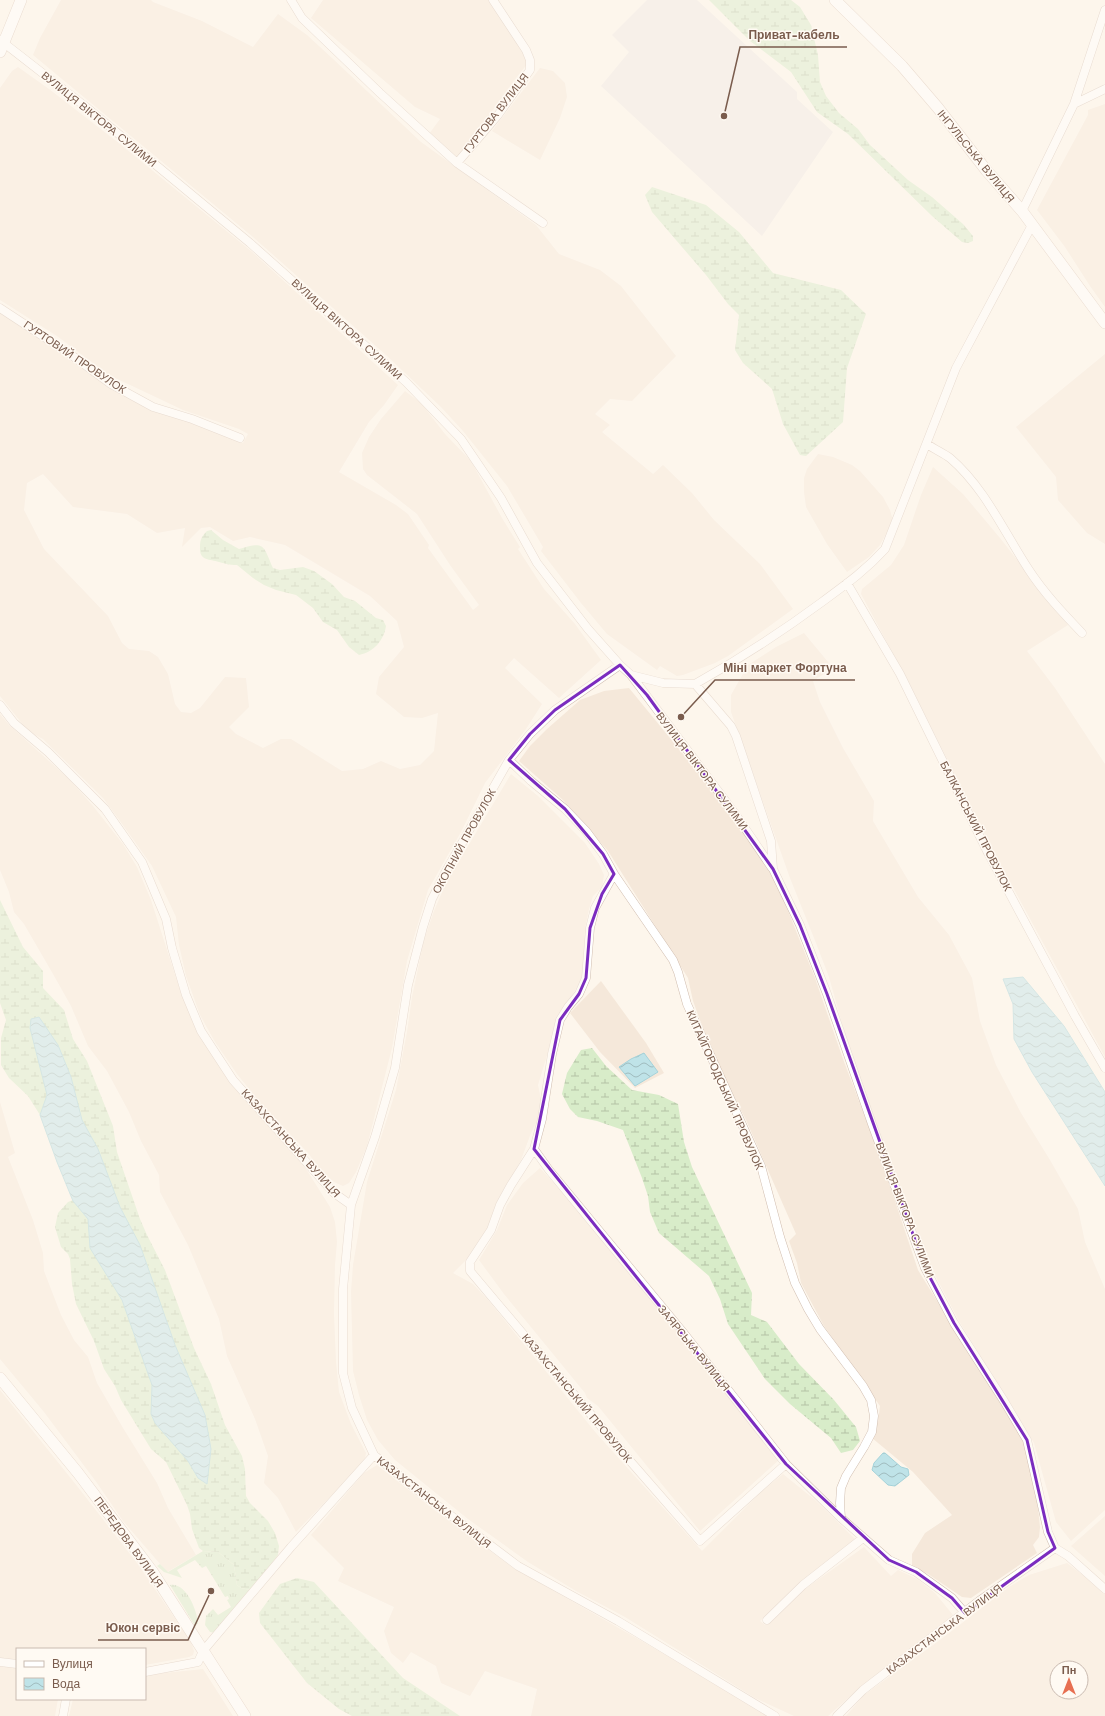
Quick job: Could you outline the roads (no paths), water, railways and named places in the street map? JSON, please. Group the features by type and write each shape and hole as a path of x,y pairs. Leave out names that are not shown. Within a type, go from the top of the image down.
{"street":[{"path":"1,45 21,0"},
{"path":"291,0 302,18 380,93 457,163 543,223"},
{"name":"ГУРТОВА ВУЛИЦЯ","path":"457,163 498,115 530,70 530,60 526,50 494,0"},
{"name":"ІНГУЛЬСЬКА ВУЛИЦЯ","path":"835,0 902,66 938,108 986,170 1022,211 1105,323"},
{"path":"1022,211 1074,104 1105,10"},
{"name":"ВУЛИЦЯ ВІКТОРА СУЛИМИ","path":"1,45 86,107 244,238 406,382 461,439 501,498 537,563 588,629 620,665 631,675 736,816 772,868 800,925 825,987 872,1124 925,1268 954,1323 1027,1440 1048,1532 1055,1548"},
{"path":"1074,104 1105,89"},
{"path":"695,684 740,659 847,584 868,568 885,550 956,368 1032,225"},
{"name":"ГУРТОВИЙ ПРОВУЛОК","path":"0,308 70,354 111,384 153,407 192,419 240,438"},
{"path":"927,444 949,457 967,474 980,491 1030,571 1055,606 1082,633"},
{"name":"БАЛКАНСЬКИЙ ПРОВУЛОК","path":"847,584 900,674 992,860 1075,1016 1105,1068"},
{"name":"ОКОПНИЙ ПРОВУЛОК","path":"351,1205 375,1137 395,1068 408,985 423,926 432,899 445,873 510,760 530,734 555,710 620,665"},
{"name":"ВУЛИЦЯ ВІКТОРА СУЛИМИ","path":"631,675 663,683 695,684 731,726 736,736 771,841 772,868"},
{"name":"КАЗАХСТАНСЬКА ВУЛИЦЯ","path":"0,706 14,723 48,752 105,809 138,856 150,881 166,919 172,948 186,995 201,1031 238,1085 334,1193 351,1205 343,1289 343,1373 352,1408 374,1455 421,1493 518,1566 618,1621 775,1716"},
{"name":"КИТАЙГОРОДСЬКИЙ ПРОВУЛОК","path":"510,760 531,782 565,809 586,831 603,854 614,874 673,960 687,1004 761,1166 793,1276 808,1309 820,1329 863,1386 871,1400 874,1416 872,1432 846,1476 841,1488 840,1503 842,1518"},
{"path":"534,1149 542,1119 552,1054 560,1020 568,1007 579,994 586,978 590,928 595,908 614,874"},
{"name":"КАЗАХСТАНСЬКИЙ ПРОВУЛОК","path":"534,1149 500,1205 491,1230 470,1262 470,1270 631,1462 700,1541 786,1464"},
{"name":"ЗАЯРСЬКА ВУЛИЦЯ","path":"534,1149 549,1170 682,1331 786,1464 842,1518 889,1560 916,1572 952,1598 965,1613"},
{"name":"ПЕРЕДОВА ВУЛИЦЯ","path":"0,1378 78,1473 152,1571 245,1716"},
{"path":"146,1672 198,1662 203,1651 291,1547 374,1455"},
{"path":"766,1620 803,1585 864,1538"},
{"path":"1055,1548 1068,1556 1105,1589"},
{"name":"КАЗАХСТАНСЬКА ВУЛИЦЯ","path":"837,1716 863,1690 965,1613 1055,1548"},
{"path":"0,1662 16,1664"},
{"path":"63,1716 66,1700"}],"water":[{"path":"1023,977 1064,1026 1105,1092 1105,1186 1032,1072 1014,1039 1013,1004 1003,979"},
{"path":"39,1017 58,1045 71,1077 82,1120 98,1149 120,1207 140,1245 175,1345 205,1415 211,1449 207,1484 198,1478 188,1461 155,1423 151,1414 152,1385 122,1300 90,1248 88,1219 73,1201 40,1115 47,1095 30,1028 31,1019"},
{"path":"644,1053 658,1072 635,1086 619,1067"},
{"path":"883,1453 885,1453 901,1467 908,1469 909,1475 895,1486 888,1485 872,1470 874,1463"}],"place":[{"name":"Приват-кабель","path":"724,116"},
{"name":"Міні маркет Фортуна","path":"681,717"},
{"name":"Юкон сервіс","path":"211,1591"}]}
